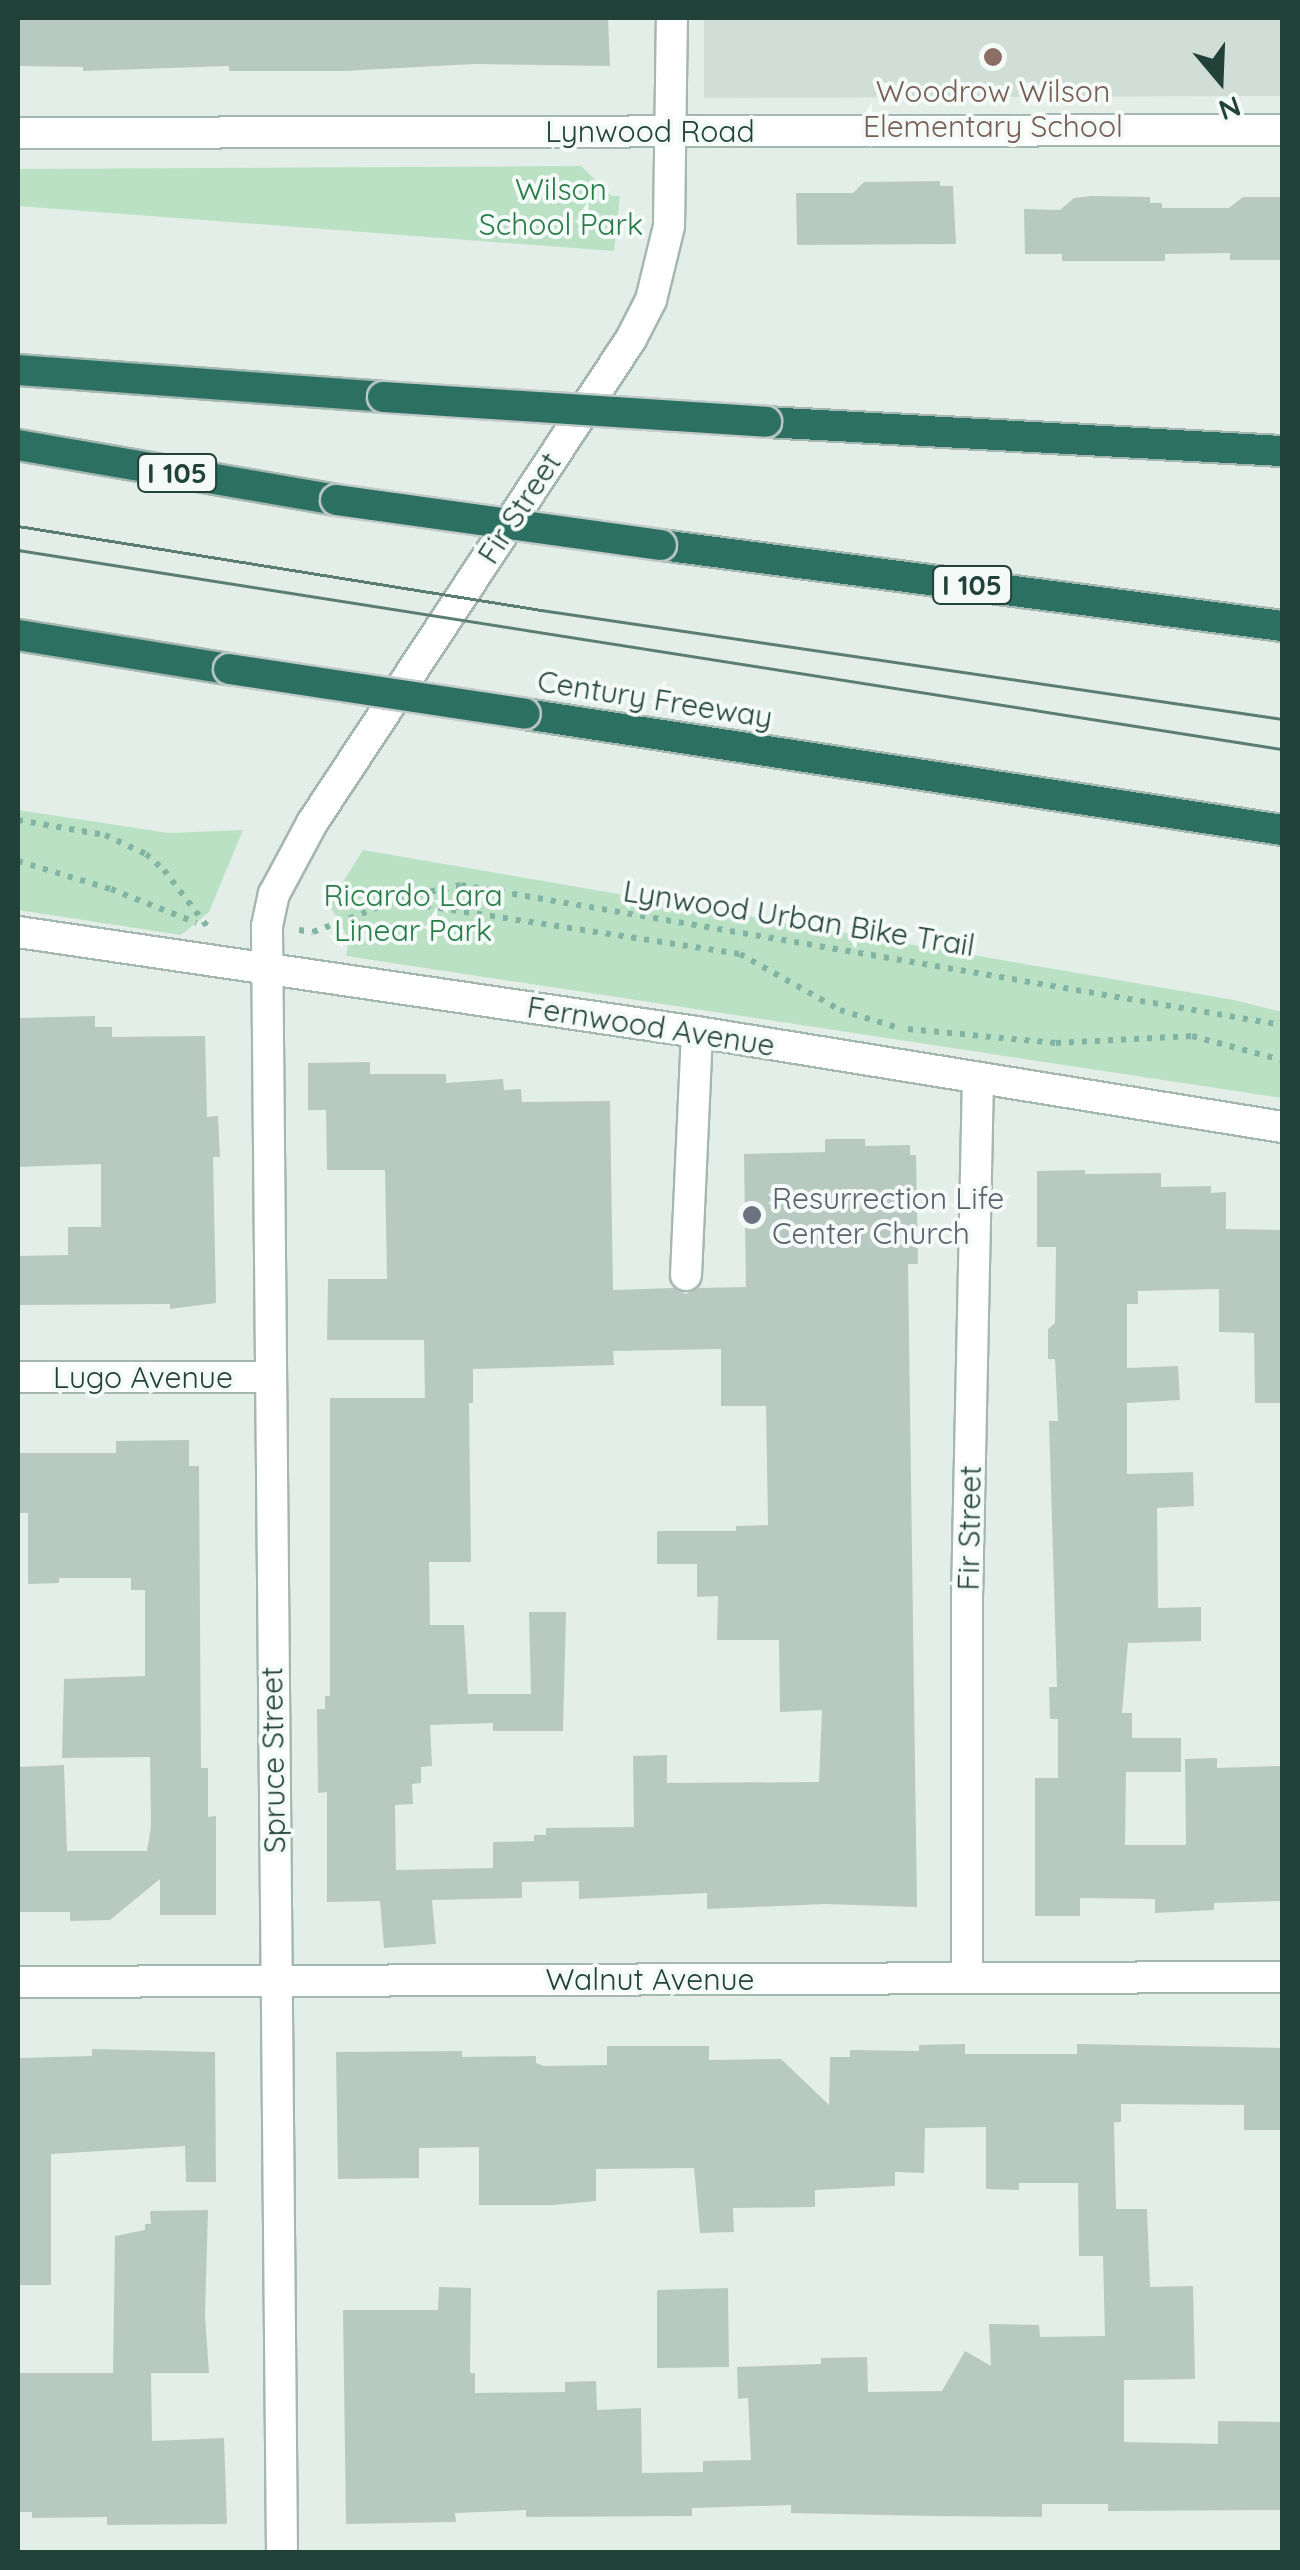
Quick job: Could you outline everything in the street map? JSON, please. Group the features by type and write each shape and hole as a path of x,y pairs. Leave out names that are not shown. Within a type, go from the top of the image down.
{"highway":[{"path":"18,370 766,422 1282,450"},
{"name":"I 105","path":"18,446 336,500 1282,626"},
{"name":"Century Freeway","path":"18,635 1282,830"},
{"path":"1119,806 1282,850"}],"street":[{"name":"Fir Street","path":"264,967 266,926 286,867 631,339 651,300 669,226 672,18"},
{"name":"Lynwood Road","path":"18,134 1282,130"},
{"name":"Fernwood Avenue","path":"18,932 697,1032 1282,1127"},
{"name":"Spruce Street","path":"264,967 282,2552"},
{"path":"686,1275 697,1032"},
{"name":"Fir Street","path":"967,1978 967,1598 978,1078"},
{"name":"Lugo Avenue","path":"18,1377 268,1377"},
{"name":"Walnut Avenue","path":"18,1982 1282,1977"}],"path":[{"path":"18,820 105,836 136,849 164,870 208,926 111,889 18,861"},
{"name":"Lynwood Urban Bike Trail","path":"312,932 444,886 461,885 1282,1025"},
{"path":"396,902 740,954 802,992 889,1026 1056,1043 1192,1036 1282,1060"}],"shaded area":[{"name":"Woodrow Wilson Elementary School","path":"704,18 1282,18 1282,96 704,98"}],"green space":[{"name":"Wilson School Park","path":"581,166 612,196 620,196 614,251 18,206 18,169"},
{"path":"18,810 169,833 243,830 209,912 181,935 18,910"},
{"name":"Ricardo Lara Linear Park","path":"363,850 1234,1000 1282,1012 1282,1098 346,956 349,940 329,904"}],"building":[{"path":"18,18 608,18 610,66 474,64 344,71 229,71 229,66 83,71 83,67 18,66"},
{"path":"940,181 940,186 953,186 956,244 797,245 796,193 853,193 864,182"},
{"path":"1150,197 1150,203 1162,203 1162,208 1229,208 1243,197 1282,197 1282,260 1230,260 1230,253 1165,254 1165,261 1062,261 1062,254 1025,254 1024,209 1060,210 1074,198"},
{"path":"95,1016 95,1027 112,1027 112,1037 205,1036 207,1117 218,1116 220,1157 213,1157 216,1303 170,1309 170,1304 18,1305 18,1256 68,1255 68,1227 101,1227 101,1164 18,1167 18,1018"},
{"path":"370,1062 370,1074 446,1074 446,1083 503,1079 504,1090 521,1089 522,1102 610,1101 613,1290 674,1288 686,1294 699,1288 746,1287 744,1154 825,1152 825,1139 865,1139 865,1146 910,1145 910,1155 916,1155 918,1264 908,1264 917,1907 826,1904 707,1909 707,1893 579,1899 579,1881 522,1882 522,1898 432,1900 436,1944 384,1948 380,1901 327,1902 327,1792 318,1793 317,1709 325,1709 325,1696 330,1696 330,1398 425,1398 424,1340 327,1340 328,1279 387,1279 385,1170 327,1170 326,1110 308,1110 308,1063","holes":["721,1349 721,1406 766,1406 768,1525 736,1526 736,1531 657,1531 657,1564 697,1564 697,1597 718,1596 717,1640 779,1640 780,1712 822,1710 819,1782 667,1783 667,1755 633,1756 634,1827 546,1828 546,1835 534,1835 534,1841 493,1842 493,1868 396,1870 395,1805 413,1804 412,1784 421,1783 421,1767 432,1766 430,1725 493,1723 493,1731 563,1731 566,1612 529,1612 531,1694 468,1694 464,1625 430,1625 429,1562 471,1562 469,1403 473,1403 473,1369 614,1365 613,1351"]},
{"path":"1085,1170 1085,1174 1161,1173 1161,1187 1211,1186 1211,1193 1226,1192 1226,1229 1282,1230 1282,1403 1255,1403 1254,1333 1219,1332 1219,1289 1138,1291 1138,1304 1127,1304 1127,1368 1178,1366 1180,1400 1127,1403 1127,1474 1193,1472 1194,1506 1157,1508 1158,1608 1201,1607 1201,1641 1128,1643 1122,1713 1132,1713 1132,1738 1181,1738 1181,1772 1126,1772 1125,1845 1186,1845 1185,1759 1217,1758 1217,1768 1282,1766 1282,1901 1214,1903 1214,1910 1155,1913 1155,1899 1080,1898 1080,1916 1035,1916 1035,1778 1058,1778 1058,1719 1050,1719 1049,1687 1057,1687 1049,1421 1058,1421 1055,1359 1048,1359 1048,1329 1055,1323 1056,1247 1037,1247 1037,1171"},
{"path":"189,1440 189,1466 199,1466 201,1768 208,1768 208,1817 216,1816 216,1915 160,1915 160,1879 110,1920 70,1921 70,1912 18,1912 18,1767 64,1765 67,1851 147,1851 151,1827 150,1757 62,1758 64,1679 145,1676 145,1590 131,1590 131,1578 59,1578 59,1583 28,1584 28,1513 18,1513 18,1453 116,1453 116,1441"},
{"path":"965,2044 965,2054 1077,2054 1077,2044 1282,2048 1282,2130 1244,2130 1244,2105 1121,2104 1121,2122 1114,2122 1116,2209 1147,2209 1150,2287 1193,2286 1195,2379 1124,2380 1124,2442 1218,2444 1218,2421 1282,2422 1282,2510 1108,2511 1108,2504 1042,2504 1042,2517 933,2516 791,2513 791,2505 692,2508 692,2516 526,2517 526,2510 455,2513 456,2522 346,2524 343,2310 438,2310 439,2287 471,2288 470,2373 475,2373 475,2393 565,2392 565,2382 596,2381 597,2410 641,2408 642,2473 703,2472 703,2461 751,2460 748,2398 738,2399 737,2367 821,2364 821,2358 867,2357 868,2392 942,2391 965,2351 991,2366 989,2324 1039,2325 1040,2337 1105,2336 1103,2256 1079,2256 1078,2183 1019,2183 1019,2190 986,2189 986,2127 925,2128 924,2173 895,2172 895,2186 815,2190 815,2207 733,2208 734,2232 700,2233 694,2168 596,2169 596,2201 553,2205 479,2205 479,2147 419,2148 419,2178 338,2179 336,2052 462,2051 462,2057 536,2056 536,2063 544,2066 607,2065 607,2046 709,2046 709,2060 781,2059 829,2105 830,2057 850,2057 850,2050 919,2051 919,2045"},
{"path":"92,2049 215,2052 216,2182 186,2182 185,2146 51,2154 51,2285 18,2285 18,2058 92,2056"},
{"path":"208,2210 205,2316 209,2373 151,2373 152,2441 224,2438 227,2524 107,2525 107,2517 32,2518 32,2512 18,2512 18,2373 113,2373 115,2236 145,2230 145,2224 151,2224 150,2211"},
{"path":"728,2288 729,2367 657,2368 657,2290"}],"tram line":[{"path":"18,526 541,610 1282,719"},
{"path":"18,550 1282,749"}],"place":[{"name":"Woodrow Wilson Elementary School","path":"993,57"},
{"name":"Resurrection Life Center Church","path":"752,1215"}]}
